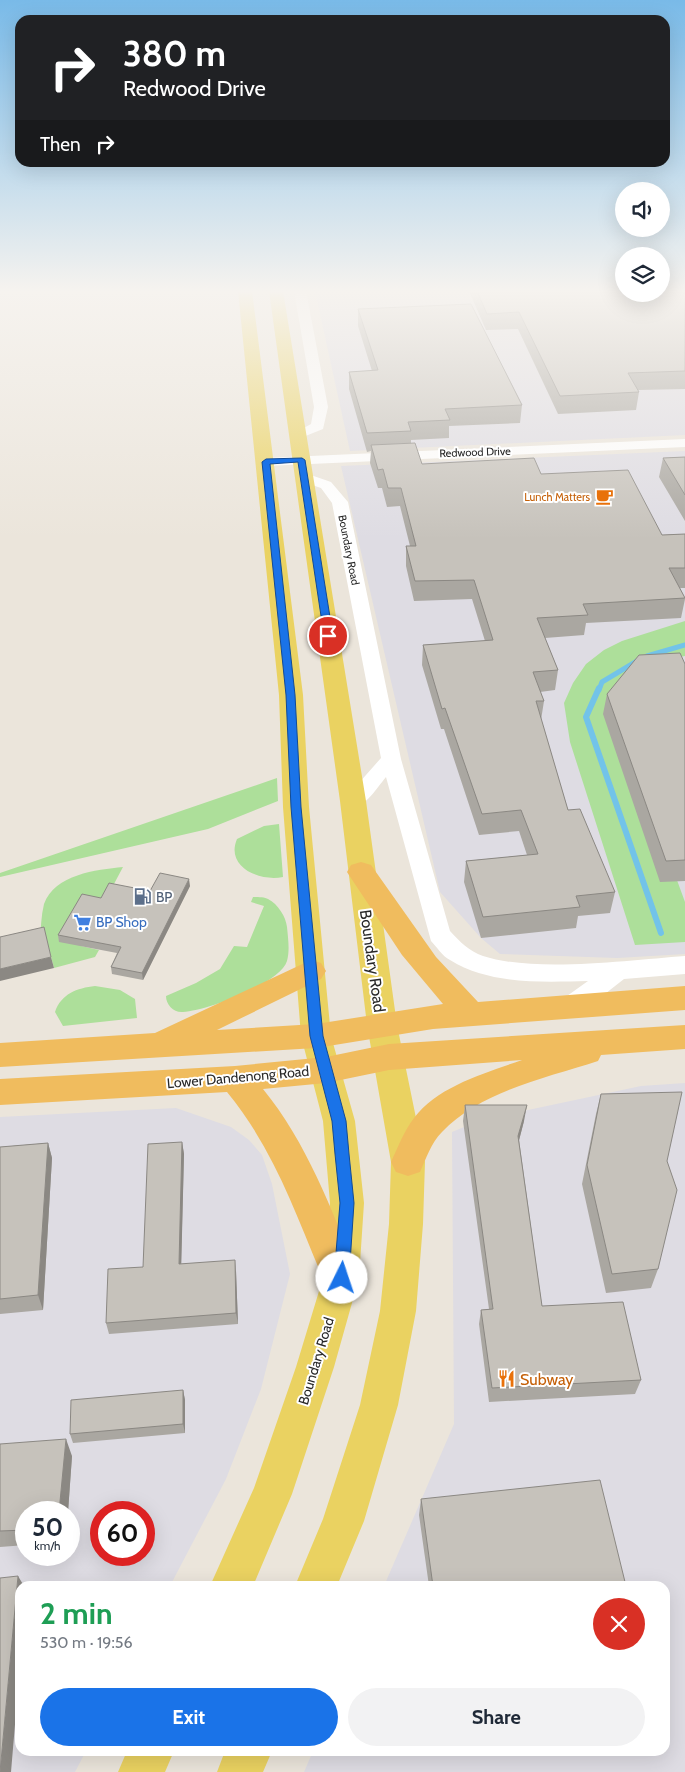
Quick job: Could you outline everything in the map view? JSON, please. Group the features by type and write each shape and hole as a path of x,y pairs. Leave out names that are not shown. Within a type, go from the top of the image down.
{"highway":[{"path":"361,872 421,960 457,1001 472,1014"},
{"path":"154,1046 311,971"},
{"path":"0,1055 316,1036 382,1025 472,1014 685,998"},
{"name":"Lower Dandenong Road","path":"0,1092 235,1079 326,1070 389,1057 685,1037"},
{"path":"408,1162 417,1142 430,1122 451,1106 486,1088 622,1041"},
{"path":"235,1079 266,1117 299,1175 342,1278"}],"main road":[{"name":"Boundary Road","path":"233,1581 272,1494 315,1367 342,1278 347,1203 339,1121 316,1036 296,807 290,695 255,374"},
{"name":"Boundary Road","path":"289,374 353,801 382,1025 408,1162 406,1224 398,1311 379,1405 343,1521 318,1581"},
{"path":"141,1772 149,1756"},
{"path":"240,1772 246,1756"}],"street":[{"path":"298,436 318,426 321,407 315,374"},
{"name":"Redwood Drive","path":"266,462 303,469 685,443"},
{"name":"Boundary Road","path":"303,469 326,485 340,502 391,759 439,935 458,954 484,966 537,973 620,969"},
{"path":"353,801 391,759"},
{"path":"569,1008 620,969 685,965"}],"shaded area":[{"path":"333,374 685,374 685,435 350,451"},
{"path":"685,451 685,954 617,958 500,954 481,938 440,892 341,466"},
{"path":"685,1083 685,1772 304,1772 311,1756 670,1756 670,1581 386,1581 454,1424 452,1132 481,1120 641,1086"},
{"path":"176,1108 231,1127 249,1140 262,1155 272,1184 290,1274 261,1389 226,1479 173,1581 15,1581 15,1756 83,1756 75,1772 0,1772 0,1117"}],"green space":[{"path":"685,621 685,656 675,658 626,741 685,902 685,942 635,945 570,742 564,703 573,683 586,664 604,650 622,641"},
{"path":"277,778 278,801 208,829 0,877 0,873"},
{"path":"279,824 283,877 274,878 255,875 240,865 235,849 237,839 264,826"},
{"path":"123,867 81,946 99,950 95,957 54,968 46,938 40,940 43,908 49,894 57,886 78,875"},
{"path":"253,897 272,901 285,919 288,953 287,961 281,970 271,979 241,995 208,1007 183,1012 174,1010 167,1002 166,996 196,983 220,969 234,946 247,947 264,906 251,902"},
{"path":"95,986 120,990 135,999 137,1018 63,1026 55,1012 61,1001 76,990"}],"building":[{"path":"349,374 506,374 522,405 445,409 450,420 408,422 411,431 367,433"},
{"path":"549,374 628,374 639,392 560,396"},
{"path":"415,443 422,464 534,458 541,474 628,470 662,535 685,534 685,568 669,568 685,598 583,604 588,615 537,618 558,670 533,672 544,701 536,701 568,810 580,809 615,892 576,896 580,907 483,917 466,861 538,854 521,810 482,814 445,708 442,709 423,645 493,640 474,580 415,581 406,546 416,546 401,488 388,488 383,469 378,470 371,445"},
{"path":"685,457 685,495 663,458"},
{"path":"680,653 685,664 685,860 666,861 607,694 639,655"},
{"path":"160,873 189,879 142,973 111,967 121,947 58,935 82,894 101,898 109,883 150,891"},
{"path":"44,927 51,957 0,969 0,937"},
{"path":"682,1092 667,1161 677,1190 658,1269 612,1274 587,1165 601,1094"},
{"path":"465,1105 527,1105 518,1136 542,1306 623,1302 641,1380 492,1388 481,1310 493,1309"},
{"path":"182,1142 179,1264 235,1260 236,1313 106,1323 108,1269 143,1267 148,1144"},
{"path":"48,1143 38,1295 0,1299 0,1147"},
{"path":"183,1390 183,1424 70,1434 71,1400"},
{"path":"66,1439 60,1501 15,1501 15,1530 0,1531 0,1444"},
{"path":"600,1480 625,1581 432,1581 421,1499"},
{"path":"18,1576 18,1581 15,1581 15,1609 0,1772 0,1578"}],"waterway":[{"path":"647,656 685,645"},
{"path":"599,690 602,682 637,661"},
{"path":"599,688 586,717 661,933"}],"place":[{"name":"Lunch Matters","path":"604,497"},
{"name":"BP","path":"142,897"},
{"name":"BP Shop","path":"82,922"},
{"name":"Subway","path":"506,1379"}],"route":[{"path":"328,636 302,460 266,462 290,695 296,807 316,1036 339,1121 347,1203 342,1278"}]}
